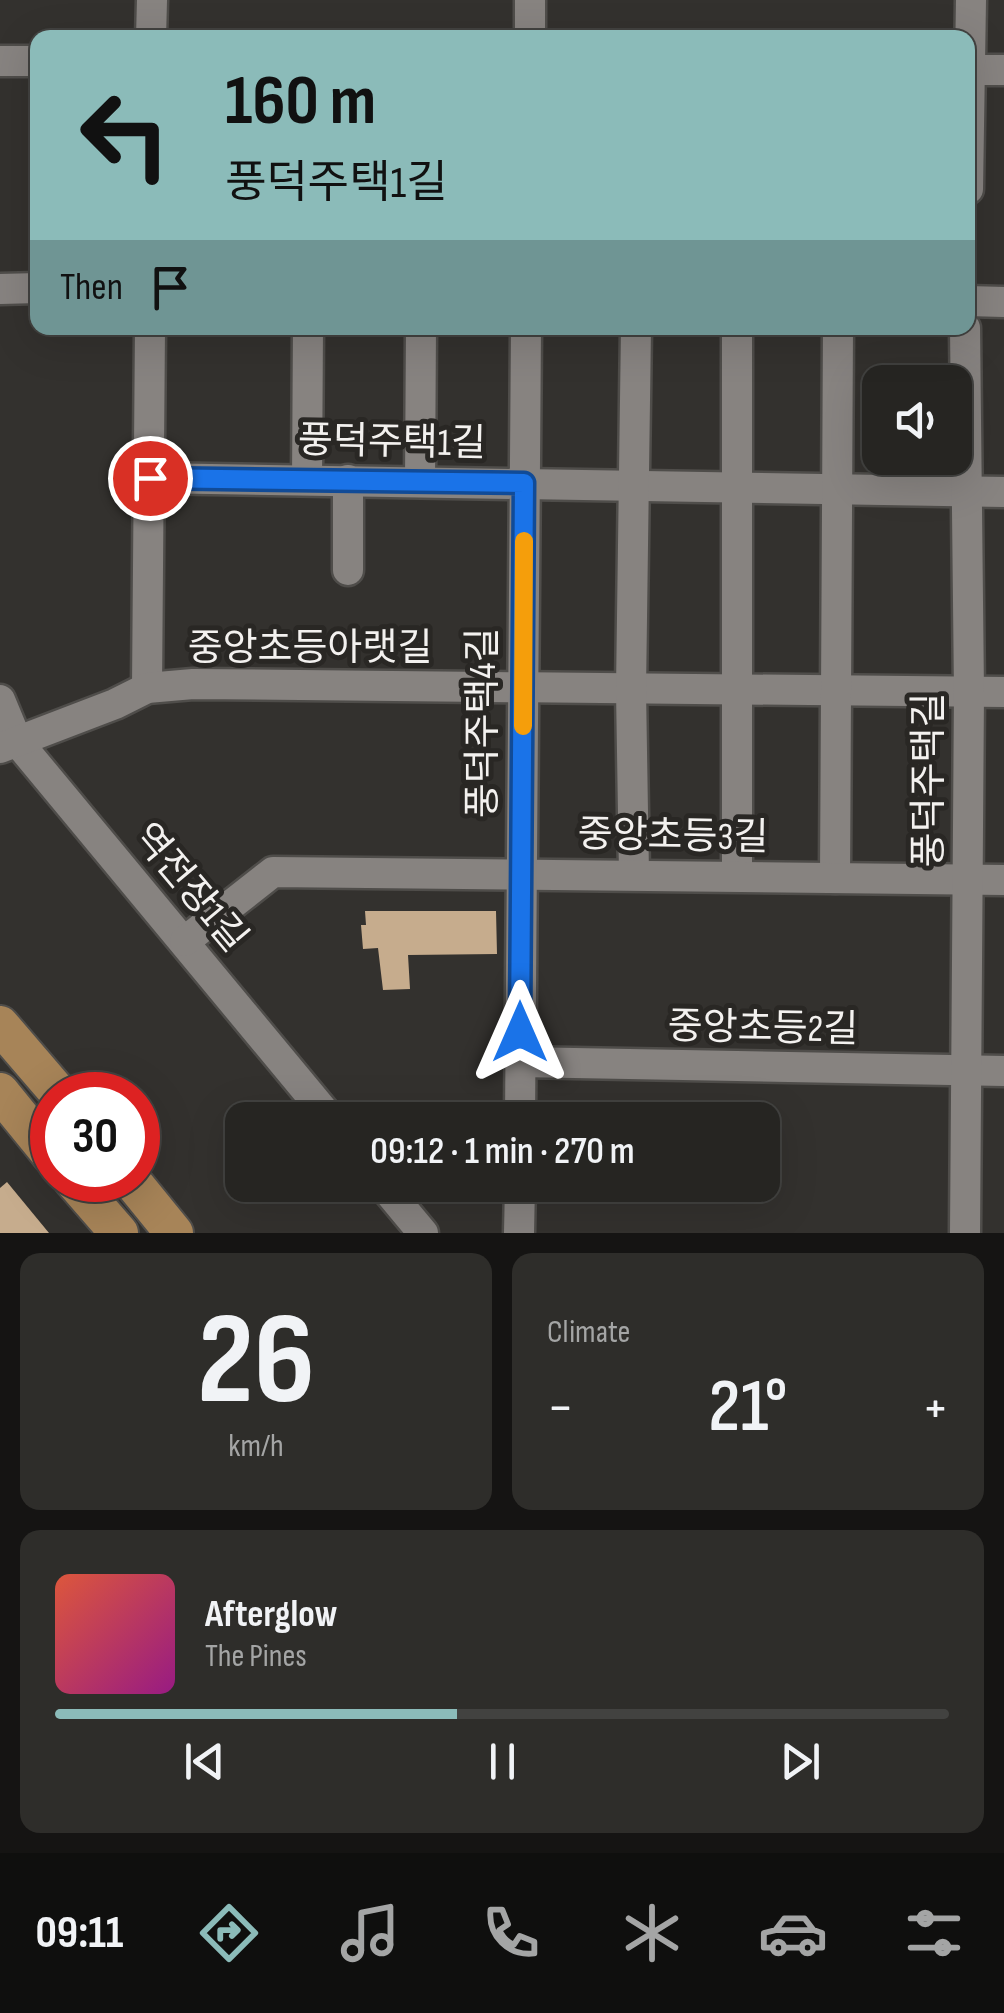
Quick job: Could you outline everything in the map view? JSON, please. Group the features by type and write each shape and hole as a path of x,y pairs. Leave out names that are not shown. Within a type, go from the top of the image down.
{"main road":[{"path":"0,1024 41,1072"},
{"path":"0,1092 30,1129"},
{"path":"93,1202 120,1233"},
{"path":"149,1202 174,1233"}],"street":[{"path":"151,30 152,0"},
{"path":"530,0 530,30"},
{"path":"970,30 971,0"},
{"path":"0,60 30,61"},
{"path":"975,70 1004,70"},
{"path":"0,288 30,288"},
{"path":"975,301 1004,302"},
{"path":"147,688 150,335"},
{"path":"307,480 308,335"},
{"path":"420,335 420,481"},
{"name":"풍덕주택4길","path":"520,1102 526,335"},
{"path":"634,874 631,690 636,335"},
{"path":"736,876 737,335"},
{"path":"835,878 838,335"},
{"name":"풍덕주택길","path":"965,335 969,692 965,1233"},
{"name":"풍덕주택1길","path":"150,478 1004,492"},
{"path":"348,480 348,570"},
{"name":"중앙초등아랫길","path":"9,744 147,688 192,684 1004,692"},
{"name":"역전장1길","path":"0,700 9,744 185,941 316,1102"},
{"name":"중앙초등3길","path":"185,941 273,872 1004,880"},
{"name":"중앙초등2길","path":"520,1062 1004,1071"},
{"path":"397,1202 422,1233"},
{"path":"519,1233 520,1202"}],"building":[{"path":"365,911 496,911 497,954 408,955 410,989 383,990 378,948 363,949 361,925 366,925"},
{"path":"7,1182 49,1233 0,1233 0,1188"}],"slow traffic":[{"path":"523,726 524,541"}],"route":[{"path":"150,478 524,483 520,1032"}]}
